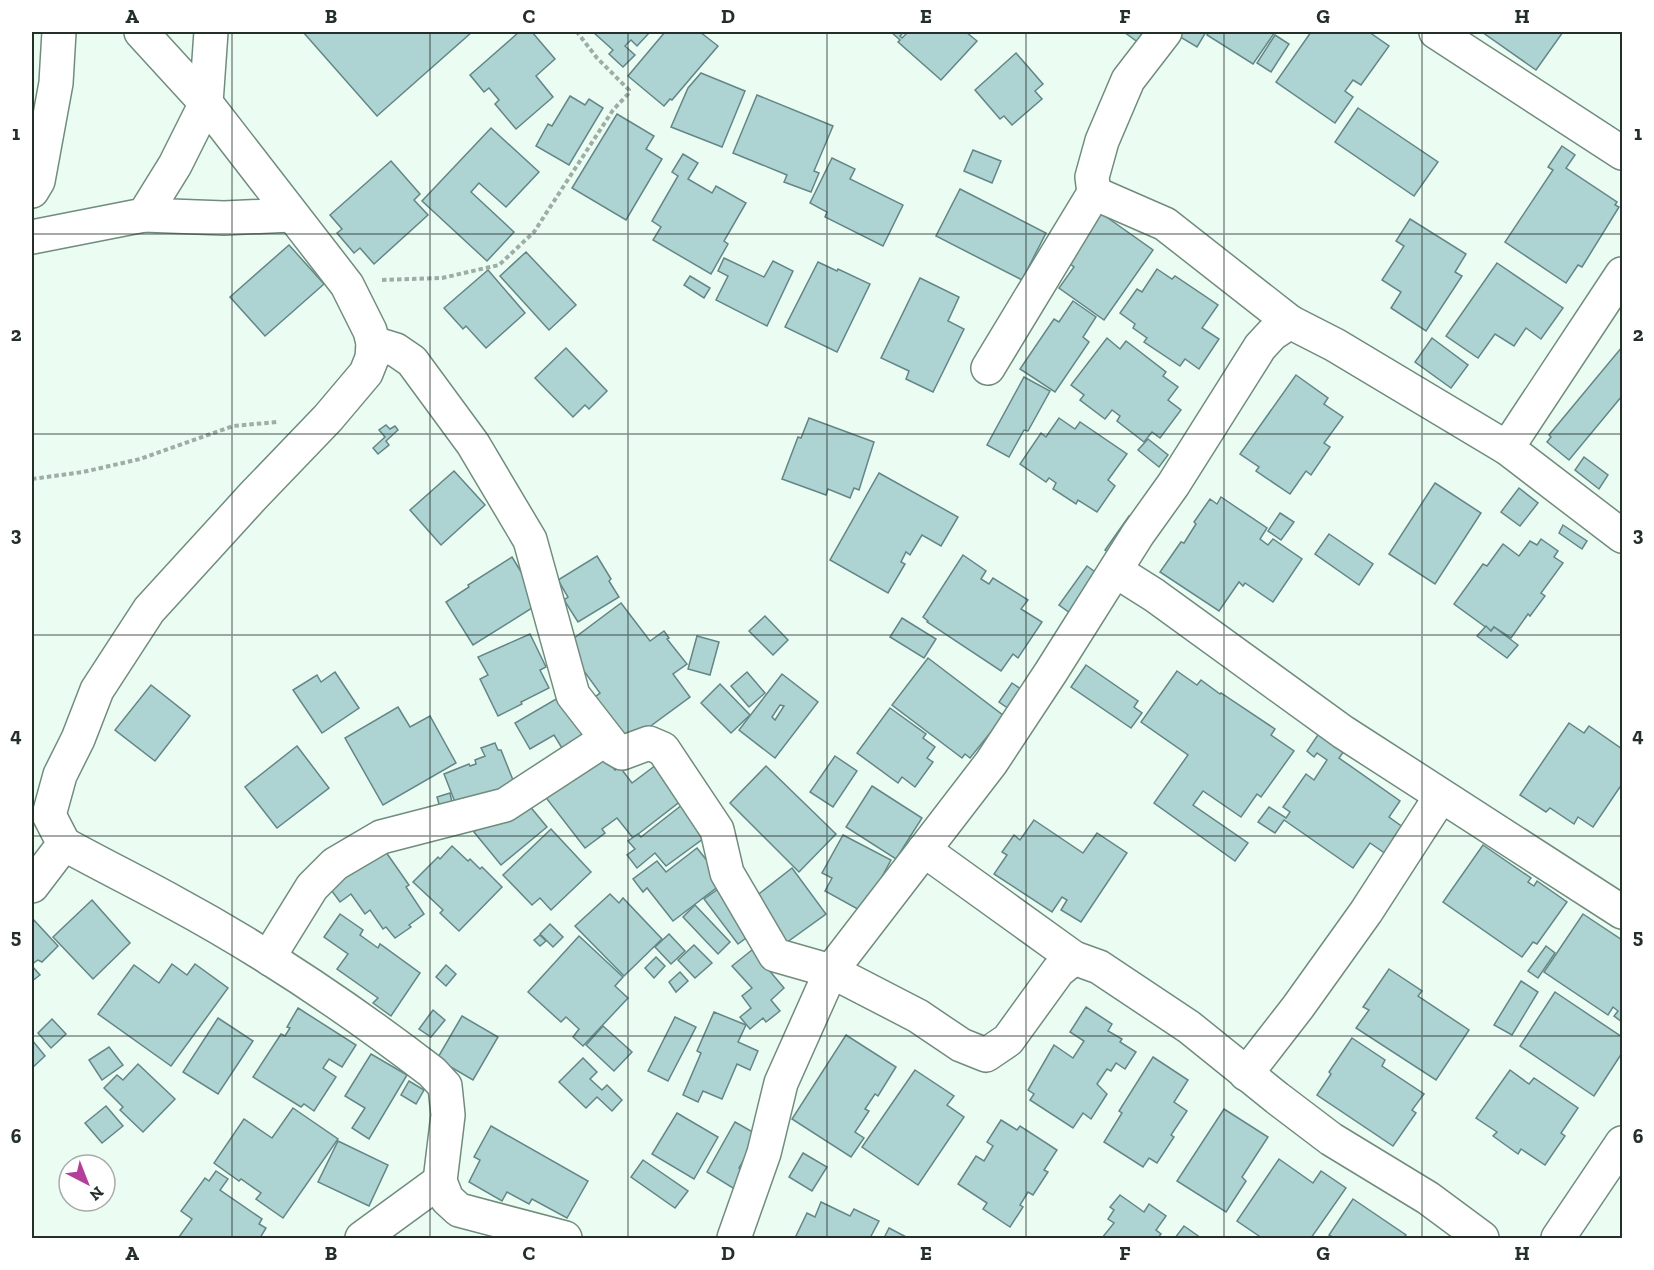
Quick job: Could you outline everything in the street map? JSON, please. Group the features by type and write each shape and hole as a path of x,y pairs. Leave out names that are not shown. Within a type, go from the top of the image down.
{"street":[{"path":"32,192 38,181 54,94 58,32"},
{"path":"141,32 206,103 347,285 363,314 373,344 372,358 366,373 328,418 254,495 144,618 97,690 78,739 40,810 64,844 173,902 270,959 384,1035 432,1072 445,1086 448,1115 440,1181 447,1199 459,1210 564,1239"},
{"path":"144,215 175,165 206,103 211,32"},
{"path":"988,368 1094,194 1092,177 1102,141 1128,80 1165,32"},
{"path":"1436,32 1623,153"},
{"path":"1094,194 1166,224 1290,322 1335,345 1507,448 1623,536"},
{"path":"32,237 144,215 224,218 291,215"},
{"path":"1507,448 1623,274"},
{"path":"734,1239 765,1153 780,1083 831,971 992,763 1260,347 1272,334 1290,322"},
{"path":"373,344 396,350 412,361 479,454 530,540 573,695 615,749 622,753 649,743 663,749 717,830 728,873 775,955 831,971 918,1016 961,1045 986,1055 1008,1040 1058,971 1074,958"},
{"path":"1116,571 1154,595 1343,732 1623,912"},
{"path":"270,959 312,887 334,864 381,837 505,805 606,739"},
{"path":"1246,1074 1298,1007 1366,912 1441,796"},
{"path":"32,886 64,844"},
{"path":"924,850 1074,958 1099,967 1189,1027 1246,1074 1331,1138 1428,1198 1482,1239"},
{"path":"1558,1239 1623,1143"},
{"path":"362,1239 440,1181"}],"path":[{"path":"347,285 375,280 442,278 499,265 534,232 629,90 597,58 577,32"},
{"path":"32,479 83,472 140,459 233,426 328,418"}],"building":[{"path":"303,32 472,32 377,116"},
{"path":"519,32 532,32 555,59 536,76 553,97 516,129 495,104 499,100 489,88 484,92 470,75"},
{"path":"593,32 650,32 637,46 631,40 625,46 635,55 623,67 609,54 613,50"},
{"path":"665,32 700,32 718,46 672,100 670,99 664,106 628,76"},
{"path":"891,32 904,32 900,36 902,38 908,32 966,32 977,41 941,80 898,42 900,40"},
{"path":"1124,32 1147,32 1139,43"},
{"path":"1179,32 1206,32 1197,47 1177,35"},
{"path":"1209,32 1275,32 1253,64 1207,35"},
{"path":"1311,32 1369,32 1389,46 1361,85 1353,80 1345,91 1353,97 1335,123 1276,82"},
{"path":"1482,32 1563,32 1536,70"},
{"path":"1275,35 1289,44 1271,72 1257,63"},
{"path":"1016,53 1043,84 1035,91 1042,99 1012,125 1004,116 1000,119 975,90"},
{"path":"701,73 745,91 722,147 671,127 688,88"},
{"path":"757,95 833,126 814,171 819,173 811,192 784,182 787,175 733,153"},
{"path":"570,96 585,105 589,99 603,108 569,165 536,146 548,124 552,126"},
{"path":"1358,108 1438,162 1414,196 1335,142"},
{"path":"617,114 654,136 646,149 662,159 626,220 572,188"},
{"path":"491,128 539,172 506,207 479,183 471,192 514,232 487,261 422,201"},
{"path":"1562,146 1575,155 1566,168 1617,202 1615,205 1619,207 1582,267 1578,265 1566,283 1505,242 1553,170 1548,167"},
{"path":"973,150 1001,161 992,183 964,171"},
{"path":"683,154 698,163 688,179 712,193 716,186 746,203 724,241 728,244 711,274 653,240 661,227 652,221 678,176 672,172"},
{"path":"832,158 855,169 850,179 903,205 883,246 825,217 827,212 810,203"},
{"path":"391,161 420,194 414,200 428,215 374,264 360,248 354,253 337,233 342,229 330,215"},
{"path":"960,189 1046,233 1022,280 936,236"},
{"path":"1098,211 1153,250 1104,320 1059,288 1074,267 1064,259"},
{"path":"1410,219 1466,254 1455,272 1462,276 1426,331 1391,308 1401,292 1382,280 1404,246 1396,241"},
{"path":"289,245 324,284 265,336 230,297"},
{"path":"526,252 576,305 549,330 500,276"},
{"path":"724,258 764,277 773,261 793,271 767,326 716,300 728,276 718,271"},
{"path":"818,262 870,284 837,352 785,327"},
{"path":"1497,263 1563,308 1541,339 1526,328 1514,346 1495,334 1478,358 1446,336"},
{"path":"1157,269 1172,279 1175,276 1218,305 1202,328 1219,339 1199,369 1185,359 1180,366 1144,342 1147,338 1133,328 1135,324 1120,313 1137,289 1142,292"},
{"path":"488,270 525,313 486,348 466,326 463,329 444,308"},
{"path":"690,276 710,288 704,298 684,285"},
{"path":"920,278 959,297 948,321 964,329 933,392 906,379 909,371 881,358"},
{"path":"1073,301 1096,317 1083,337 1089,342 1055,392 1020,369 1054,319 1059,322"},
{"path":"1107,338 1120,349 1126,341 1166,372 1163,376 1178,387 1168,400 1181,410 1160,438 1152,432 1144,442 1117,421 1120,416 1112,410 1105,419 1080,400 1084,395 1071,385"},
{"path":"1432,338 1468,365 1451,388 1415,362"},
{"path":"1622,347 1622,396 1569,460 1547,442 1551,437 1549,435"},
{"path":"566,348 607,391 589,409 585,405 573,417 535,378"},
{"path":"1296,375 1328,398 1324,404 1343,417 1324,443 1330,447 1311,475 1306,471 1290,494 1256,471 1259,467 1240,454"},
{"path":"1024,377 1050,391 1028,431 1024,430 1009,457 987,445"},
{"path":"809,418 874,442 859,490 854,488 850,498 828,489 826,495 782,479 798,437 801,438"},
{"path":"1059,418 1075,429 1080,422 1127,454 1108,480 1115,486 1097,512 1078,500 1076,504 1053,489 1056,483 1049,478 1046,482 1020,464 1041,433 1046,437"},
{"path":"386,425 390,429 395,426 398,430 386,441 389,445 378,454 373,448 385,437 379,430"},
{"path":"1148,439 1168,455 1159,467 1138,450"},
{"path":"1584,457 1608,475 1599,489 1575,470"},
{"path":"454,471 485,505 441,545 410,510"},
{"path":"879,473 958,517 941,546 922,535 910,555 906,552 901,562 905,564 888,593 830,560"},
{"path":"1435,483 1481,513 1435,584 1389,554"},
{"path":"1519,488 1538,503 1520,526 1501,512"},
{"path":"1221,497 1267,528 1260,539 1268,545 1273,539 1302,559 1273,602 1245,583 1243,586 1239,582 1219,611 1160,572 1181,542 1184,543 1196,524 1194,522 1210,499 1217,504"},
{"path":"1280,513 1294,522 1281,540 1268,531"},
{"path":"1129,516 1139,522 1115,556 1105,550"},
{"path":"1563,525 1587,541 1582,549 1559,533"},
{"path":"1329,534 1373,564 1359,585 1315,554"},
{"path":"1541,539 1558,551 1554,557 1563,563 1541,593 1545,596 1530,616 1528,614 1511,638 1494,627 1491,631 1454,604 1483,564 1487,566 1503,544 1519,556 1530,541 1537,545"},
{"path":"963,555 986,571 981,579 989,584 993,578 1028,600 1021,609 1042,622 1018,658 1013,654 1001,671 927,622 923,617"},
{"path":"597,556 619,597 578,622 564,600 568,597 558,580"},
{"path":"512,557 540,603 473,645 446,602"},
{"path":"1087,566 1105,579 1077,618 1059,605"},
{"path":"621,603 650,641 664,631 669,638 667,639 687,664 673,674 690,697 622,747 587,703 600,693 565,645"},
{"path":"765,616 788,640 773,655 749,631"},
{"path":"902,618 936,639 924,658 890,637"},
{"path":"1486,626 1491,631 1494,627 1518,645 1507,658 1477,636"},
{"path":"530,634 546,667 540,670 549,688 498,716 480,679 488,675 478,657"},
{"path":"697,636 719,642 710,675 688,669"},
{"path":"928,658 1008,719 994,737 990,733 970,758 965,754 962,758 892,705"},
{"path":"1086,665 1138,701 1134,707 1142,713 1131,728 1071,687"},
{"path":"1177,671 1197,685 1201,680 1275,729 1271,735 1294,751 1261,797 1257,794 1241,817 1203,791 1193,805 1248,843 1235,861 1154,803 1188,755 1141,722"},
{"path":"335,672 359,708 322,733 293,690 317,675 321,682"},
{"path":"747,672 765,693 749,707 731,686"},
{"path":"782,674 818,702 775,758 739,730","holes":["780,705 784,706 775,720 772,717"]},
{"path":"1012,683 1025,692 1012,711 999,702"},
{"path":"720,684 750,715 731,733 701,703"},
{"path":"151,685 190,716 155,761 115,730"},
{"path":"563,695 588,739 565,753 554,735 530,749 515,723"},
{"path":"398,707 410,727 430,716 456,763 383,805 345,738"},
{"path":"890,708 926,734 923,738 935,747 927,758 933,762 915,787 902,777 898,783 857,753"},
{"path":"1569,723 1584,733 1589,726 1622,749 1622,784 1593,827 1578,817 1574,824 1550,808 1546,812 1520,795"},
{"path":"1322,729 1347,747 1339,758 1400,801 1389,817 1404,828 1386,854 1370,843 1353,868 1284,820 1275,833 1258,822 1269,807 1286,818 1290,812 1283,807 1306,774 1314,780 1327,760 1317,753 1314,757 1307,751"},
{"path":"495,743 498,750 501,750 519,795 460,815 444,774 469,764 470,766 476,764 475,760 485,756 481,748"},
{"path":"297,746 329,788 277,828 245,787"},
{"path":"597,746 615,770 619,766 632,783 656,765 682,800 633,838 617,818 602,829 605,833 585,848 540,790"},
{"path":"835,756 857,771 833,807 810,792"},
{"path":"766,766 836,834 799,872 730,803"},
{"path":"872,786 922,818 896,859 846,827"},
{"path":"450,793 453,807 441,811 437,797"},
{"path":"523,798 547,827 501,865 474,832 492,817"},
{"path":"687,801 711,833 666,866 655,853 637,868 627,855 635,849 628,841 638,834 641,837"},
{"path":"1034,820 1083,853 1097,833 1127,853 1081,922 1061,910 1067,900 1062,897 1052,912 994,874 1007,855 1002,852 1014,835 1020,840"},
{"path":"551,829 591,872 551,910 540,898 532,905 503,875"},
{"path":"843,835 891,860 863,912 825,891 832,878 822,873"},
{"path":"381,845 409,885 406,887 424,914 395,938 386,927 383,929 370,910 365,914 351,894 340,902 326,883"},
{"path":"1483,845 1531,878 1528,882 1534,886 1537,881 1567,902 1537,944 1533,942 1522,957 1443,902"},
{"path":"452,846 468,861 470,859 480,869 482,867 502,887 459,931 440,913 443,910 413,882"},
{"path":"697,848 724,882 673,921 647,888 643,892 633,879 657,861 666,872"},
{"path":"792,868 826,914 779,948 746,904"},
{"path":"724,885 758,929 738,944 704,899"},
{"path":"610,894 619,903 623,898 662,939 624,976 575,926"},
{"path":"92,900 130,943 93,979 53,937"},
{"path":"695,905 730,942 718,954 683,917"},
{"path":"340,914 363,930 360,935 378,948 380,944 420,973 391,1016 373,1003 378,998 337,969 348,954 324,937"},
{"path":"1583,914 1622,940 1622,1022 1614,1016 1618,1011 1613,1007 1608,1015 1544,972"},
{"path":"32,918 58,946 42,962 38,960 32,964"},
{"path":"550,924 563,937 553,947 540,934"},
{"path":"669,934 685,951 671,964 655,947"},
{"path":"540,935 546,941 540,946 534,940"},
{"path":"579,936 623,977 615,986 628,998 583,1046 573,1037 579,1029 566,1017 561,1022 528,992"},
{"path":"694,945 712,963 695,978 678,960"},
{"path":"1546,946 1555,953 1538,978 1528,971"},
{"path":"752,950 784,988 771,1000 780,1011 766,1022 763,1018 750,1029 740,1017 751,1008 742,996 752,988 732,966"},
{"path":"656,957 665,966 654,978 645,968"},
{"path":"172,964 187,975 195,964 228,988 171,1066 98,1014 134,965 159,983"},
{"path":"446,965 456,974 446,986 436,977"},
{"path":"32,966 40,975 32,981"},
{"path":"1389,969 1422,991 1418,996 1469,1030 1436,1080 1356,1028 1369,1010 1363,1007"},
{"path":"680,972 688,981 676,992 669,982"},
{"path":"1521,981 1538,992 1512,1035 1494,1025"},
{"path":"1555,992 1622,1037 1622,1053 1594,1096 1520,1046"},
{"path":"1086,1007 1112,1024 1108,1031 1122,1039 1120,1042 1136,1052 1125,1069 1116,1063 1111,1071 1107,1069 1097,1084 1107,1094 1091,1119 1083,1113 1073,1128 1030,1100 1034,1094 1028,1090 1054,1045 1073,1058 1084,1041 1070,1032"},
{"path":"298,1008 356,1045 342,1067 329,1059 323,1068 336,1077 314,1111 304,1104 301,1107 253,1077 281,1034 285,1036 290,1028 287,1027"},
{"path":"433,1010 445,1020 431,1037 419,1029"},
{"path":"714,1012 746,1025 738,1042 758,1051 750,1070 737,1064 722,1099 703,1091 698,1102 683,1095 701,1053 697,1051"},
{"path":"462,1016 498,1037 473,1080 437,1059"},
{"path":"675,1017 696,1027 668,1081 648,1071"},
{"path":"218,1018 253,1041 218,1094 183,1072"},
{"path":"52,1019 66,1034 51,1048 38,1033"},
{"path":"603,1026 632,1052 614,1071 586,1045"},
{"path":"846,1035 896,1067 878,1096 875,1094 865,1109 869,1111 855,1132 864,1138 851,1157 792,1119"},
{"path":"1352,1038 1385,1060 1382,1066 1424,1094 1412,1110 1416,1113 1393,1146 1317,1095 1331,1074 1329,1072"},
{"path":"32,1040 45,1056 32,1068"},
{"path":"109,1047 123,1065 102,1080 89,1060"},
{"path":"371,1054 407,1075 369,1139 352,1128 365,1108 345,1096"},
{"path":"1153,1057 1188,1080 1174,1102 1187,1111 1171,1135 1174,1137 1157,1163 1149,1158 1143,1167 1104,1142 1122,1113 1119,1111"},
{"path":"583,1058 597,1072 590,1079 602,1090 607,1085 622,1100 612,1111 597,1097 586,1108 559,1082"},
{"path":"138,1064 175,1099 143,1132 120,1110 123,1107 104,1088 117,1075 123,1080"},
{"path":"915,1070 954,1096 947,1105 964,1117 918,1185 862,1147"},
{"path":"1510,1070 1529,1084 1534,1078 1578,1108 1561,1133 1565,1136 1545,1165 1521,1149 1518,1154 1493,1136 1497,1132 1476,1118"},
{"path":"409,1081 424,1090 416,1104 401,1095"},
{"path":"106,1106 123,1126 102,1143 85,1123"},
{"path":"293,1108 338,1139 283,1218 256,1199 261,1193 214,1163 244,1119 272,1138"},
{"path":"1224,1109 1268,1137 1242,1177 1246,1181 1226,1212 1177,1181"},
{"path":"677,1113 718,1137 694,1179 652,1154"},
{"path":"1001,1120 1017,1130 1020,1126 1057,1150 1044,1170 1048,1172 1033,1195 1028,1192 1020,1205 1023,1207 1010,1227 983,1209 987,1203 958,1184 976,1156 984,1161 993,1146 987,1142"},
{"path":"735,1122 758,1135 739,1168 751,1175 741,1193 707,1172"},
{"path":"491,1126 588,1181 567,1218 532,1199 529,1204 507,1192 502,1201 469,1182 480,1160 474,1157"},
{"path":"338,1141 388,1165 369,1206 318,1182"},
{"path":"803,1153 827,1167 812,1191 789,1177"},
{"path":"1279,1159 1313,1183 1321,1171 1346,1188 1311,1238 1262,1238 1237,1221"},
{"path":"643,1160 688,1191 675,1208 631,1177"},
{"path":"216,1171 228,1179 220,1190 262,1219 259,1224 266,1228 260,1238 179,1237 192,1219 181,1211 205,1178 209,1181"},
{"path":"1120,1195 1144,1212 1149,1204 1166,1216 1156,1230 1161,1234 1158,1238 1102,1238 1114,1223 1108,1219 1114,1210 1110,1207"},
{"path":"1353,1199 1406,1235 1404,1238 1334,1238 1329,1235"},
{"path":"821,1202 850,1216 854,1209 879,1221 870,1238 795,1238 807,1213 815,1217"},
{"path":"1184,1226 1201,1238 1175,1238"},
{"path":"889,1228 908,1238 884,1238"}]}
